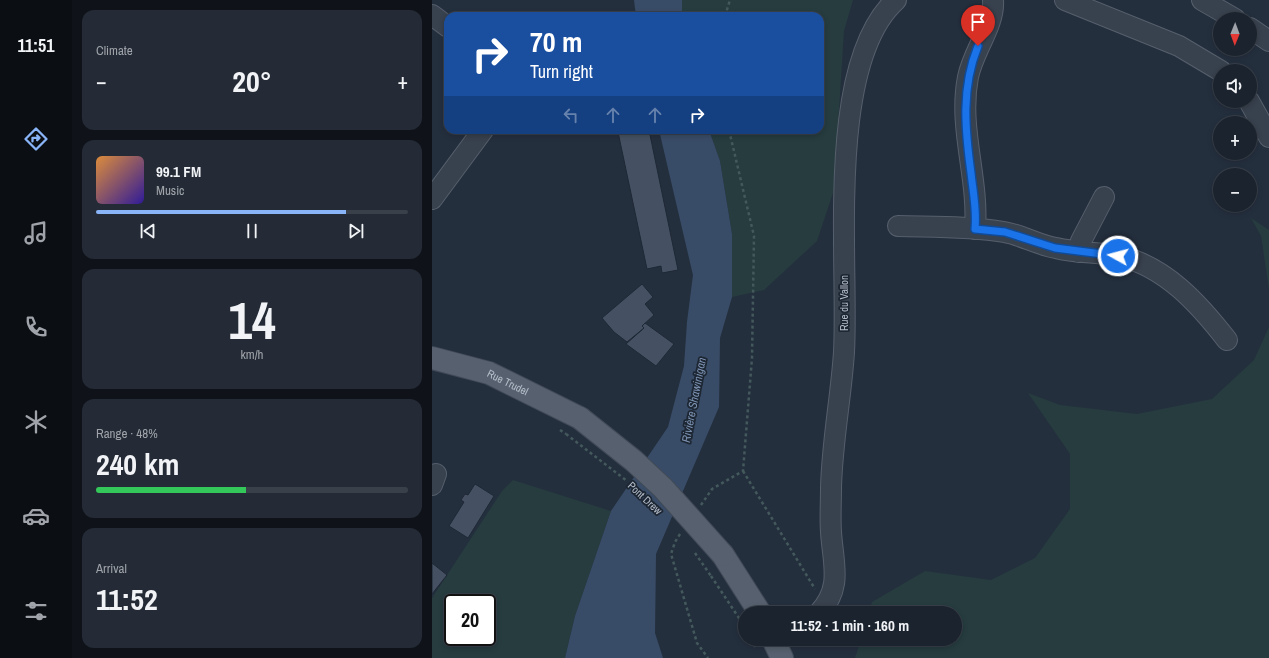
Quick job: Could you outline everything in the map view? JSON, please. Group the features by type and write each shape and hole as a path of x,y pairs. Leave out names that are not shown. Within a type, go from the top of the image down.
{"main road":[{"name":"Rue Trudel","path":"432,358 489,373 573,426"},
{"name":"Pont Drew","path":"573,426 634,461 663,488 723,555 756,606"}],"street":[{"name":"Rue du Vallon","path":"824,606 833,591 836,577 831,532 831,483 844,351 844,212 851,105 856,74 869,40 881,17 896,0"},
{"path":"975,229 976,207 967,136 966,97 971,64 993,12 993,0"},
{"path":"1065,0 1179,46 1213,66"},
{"path":"1202,0 1223,12"},
{"path":"432,14 444,24"},
{"path":"1257,33 1269,41"},
{"path":"1253,108 1269,137"},
{"path":"432,199 480,134"},
{"path":"1078,252 1104,197"},
{"path":"898,226 975,229 1005,232 1045,246 1078,252 1118,256 1146,266 1171,282 1194,301 1226,340"}],"path":[{"path":"726,12 730,0"},
{"path":"730,134 754,236 752,358 743,471 820,606"},
{"path":"555,427 573,426"},
{"name":"Pont Drew","path":"573,426 632,486"},
{"path":"700,506 712,489 743,471"},
{"path":"676,527 685,539"},
{"path":"683,530 675,542 671,554 697,643 708,658"},
{"path":"694,551 738,616"}],"green space":[{"path":"682,0 853,0 844,31 834,190 817,241 764,290 732,297 732,234 720,161 710,134 824,134 824,12 682,12"},
{"path":"1251,218 1269,230 1269,289 1261,236"},
{"path":"1269,327 1269,658 855,658 859,646 962,646 962,606 871,606 872,602 925,571 991,580 1035,558 1070,509 1070,454 1028,393 1060,405 1137,414 1212,399 1254,360"},
{"path":"513,480 611,511 575,616 565,658 432,658 432,598 502,491"}],"water":[{"path":"634,0 682,0 682,12 636,12"},
{"name":"Rivière Shawinigan","path":"660,134 710,134 720,161 732,234 732,297 720,338 719,407 656,554 655,633 663,658 565,658 575,616 611,511 668,427 684,366 687,322 693,275"}],"building":[{"path":"618,134 650,134 678,270 662,273 661,266 647,269"},
{"path":"642,284 653,297 645,304 654,315 642,326 644,328 627,342 614,332 602,318"},
{"path":"645,323 674,344 656,366 626,344 644,328 642,326"},
{"path":"475,484 494,496 468,538 449,526 464,502 461,500 465,494 468,495"},
{"path":"432,563 447,575 432,594"}],"route":[{"path":"978,46 969,72 966,87 965,106 965,119 976,207 975,229 1005,232 1055,248 1118,256"}]}
